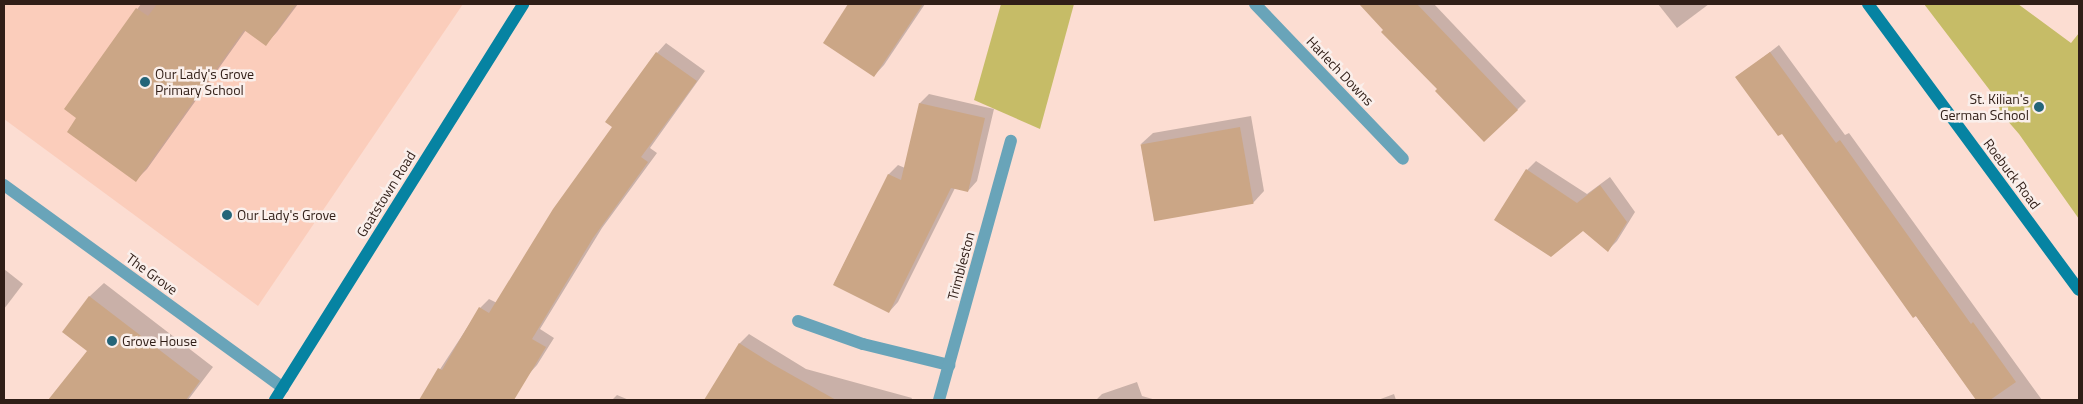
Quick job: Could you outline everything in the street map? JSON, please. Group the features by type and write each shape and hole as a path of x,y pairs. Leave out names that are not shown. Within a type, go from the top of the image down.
{"main road":[{"name":"Goatstown Road","path":"275,400 522,4"},
{"name":"Roebuck Road","path":"1868,4 2079,290"}],"street":[{"name":"Harlech Downs","path":"1255,4 1403,159"},
{"name":"Trimbleston","path":"939,400 1011,141"},
{"name":"The Grove","path":"4,185 283,388"},
{"path":"798,321 863,344 949,365"}],"shaded area":[{"name":"Our Lady's Grove","path":"4,4 463,4 258,306 4,119"},
{"path":"1001,4 1074,4 1040,129 974,100"},
{"name":"St. Kilian's German School","path":"1924,4 2018,4 2071,43 2079,33 2079,219 2019,134 2000,112 1998,101"}],"building":[{"name":"Our Lady's Grove Primary School","path":"157,4 296,4 266,46 244,30 136,182 67,132 76,118 64,109 136,8 148,16"},
{"path":"848,4 923,4 874,77 823,43"},
{"path":"1359,4 1417,4 1518,110 1484,142 1435,91 1437,89 1381,32 1383,30"},
{"path":"656,52 697,81 641,157 648,162 593,238 532,339 546,347 514,400 419,400 438,368 442,370 479,307 489,313 553,209 612,127 605,122"},
{"path":"1770,52 1836,143 1840,140 1971,324 1973,322 2016,382 1990,400 1976,400 1916,316 1913,318 1782,134 1778,136 1735,77"},
{"path":"919,103 985,118 968,192 951,188 889,313 833,285 888,174 901,180"},
{"path":"1240,127 1254,204 1154,221 1141,145"},
{"path":"1526,169 1577,203 1600,185 1627,222 1608,252 1583,231 1551,257 1494,220"},
{"name":"Grove House","path":"89,296 200,381 186,400 48,400 87,351 62,332"},
{"path":"739,343 774,365 836,400 704,400"}],"place":[{"name":"Our Lady's Grove Primary School","path":"145,82"},
{"name":"St. Kilian's German School","path":"2039,107"},
{"name":"Our Lady's Grove","path":"227,215"},
{"name":"Grove House","path":"112,341"}]}
